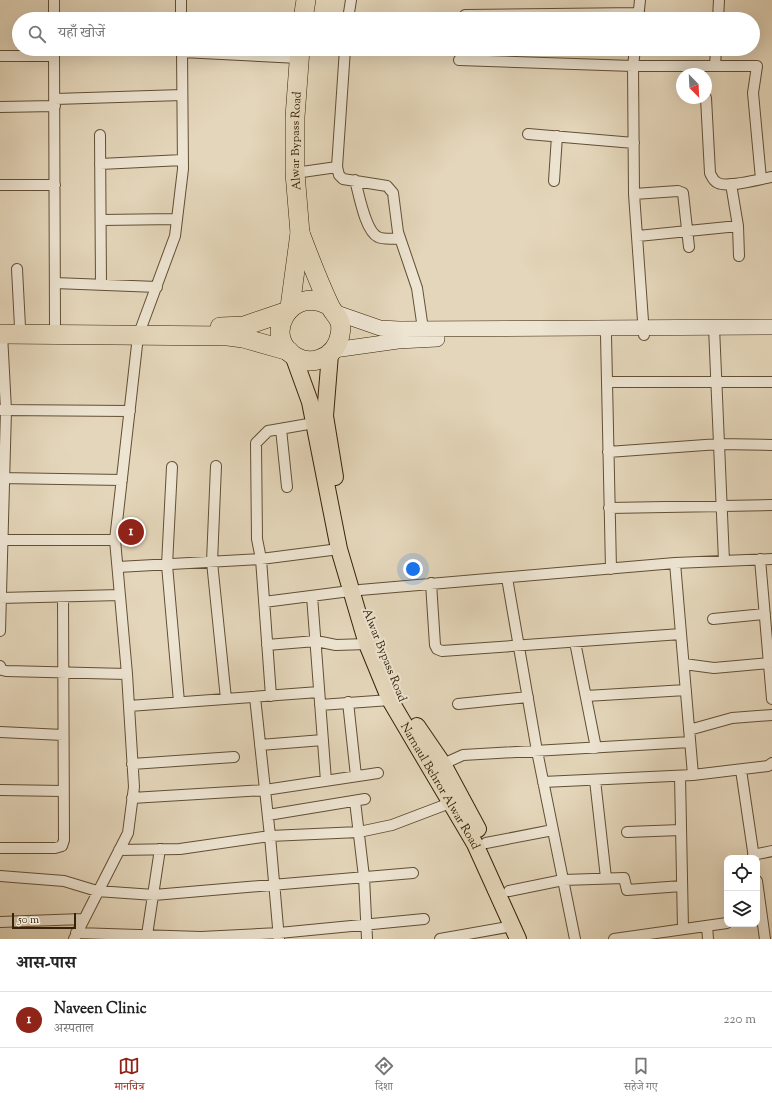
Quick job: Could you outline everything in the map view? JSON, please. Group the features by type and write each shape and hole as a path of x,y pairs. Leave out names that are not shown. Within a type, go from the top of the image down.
{"highway":[{"path":"304,12 306,0"},
{"name":"Alwar Bypass Road","path":"299,56 295,118 295,172 300,233"},
{"path":"0,332 20,327 55,327 228,336 243,338 291,353 303,360 314,361 332,352 339,341 341,331 339,320 332,309 300,233"},
{"path":"291,353 284,346 280,334 281,322 289,309 300,233"},
{"path":"0,332 140,332 244,326 289,309 303,301 317,300 332,309"}],"main road":[{"path":"319,419 332,352"},
{"path":"291,353 319,419"},
{"name":"Narnaul Behror Alwar Road","path":"319,419 339,549 355,590 367,644 390,700 475,844 515,933"},
{"name":"Alwar Bypass Road","path":"319,419 345,528 355,590 404,703 419,730 443,764 486,843 509,891 529,939"}],"street":[{"path":"54,0 54,12"},
{"path":"181,0 181,12"},
{"path":"349,12 351,0"},
{"path":"639,12 640,0"},
{"path":"718,12 719,0"},
{"path":"0,56 12,55"},
{"path":"54,56 55,327"},
{"path":"182,56 183,160 175,236 140,332 115,540 127,674 132,764 132,798 128,832 75,936 279,936 424,919"},
{"path":"345,56 337,167 339,175 343,179 387,186 391,188 400,239 417,288 423,329"},
{"path":"635,56 634,194 644,331"},
{"path":"715,66 716,56"},
{"path":"459,60 634,66 757,66 753,93 761,178"},
{"path":"0,107 55,102 182,95"},
{"path":"706,104 710,173 713,180 719,184 731,184 772,177"},
{"path":"528,134 634,143"},
{"path":"100,135 102,285"},
{"path":"554,181 557,136"},
{"path":"100,164 183,160"},
{"path":"295,172 337,167"},
{"path":"354,180 368,226 373,233 380,238 400,239"},
{"path":"731,184 738,226 739,256"},
{"path":"0,185 55,185"},
{"path":"634,194 678,191 684,193 689,247"},
{"path":"101,220 177,219"},
{"path":"638,236 738,226"},
{"path":"16,269 20,327"},
{"path":"55,283 157,287"},
{"path":"332,309 380,328 714,331 772,327"},
{"path":"332,352 427,339 606,335 644,331"},
{"path":"714,331 772,337"},
{"path":"714,331 724,561"},
{"path":"0,332 3,410 0,631"},
{"path":"606,335 611,569"},
{"path":"607,382 772,382"},
{"path":"3,410 130,411"},
{"path":"271,696 261,559 257,539 256,443 268,431 319,419"},
{"path":"281,429 287,487"},
{"path":"608,452 719,444 772,445"},
{"path":"216,466 212,562 226,699"},
{"path":"172,467 167,565 179,702"},
{"path":"2,478 122,480"},
{"path":"610,508 772,505"},
{"path":"1,540 115,540"},
{"path":"118,567 261,559 339,549"},
{"path":"760,559 772,699"},
{"path":"264,602 355,590 431,583 507,578 675,563 772,559"},
{"path":"675,563 693,775"},
{"path":"507,578 537,751 576,939"},
{"path":"431,583 435,645 437,649 442,651 681,634"},
{"path":"0,598 120,595"},
{"path":"312,596 326,781"},
{"path":"0,848 55,848 62,846 64,840 62,673 63,597"},
{"path":"713,619 765,614"},
{"path":"267,645 316,642 336,645 367,644"},
{"path":"575,642 596,748"},
{"path":"684,664 714,668 769,663"},
{"path":"0,666 2,670 6,671 127,674"},
{"path":"586,696 686,690"},
{"path":"129,706 320,692"},
{"path":"254,697 268,814 279,936"},
{"path":"458,704 528,697"},
{"path":"320,705 390,700"},
{"path":"348,702 356,776"},
{"path":"689,730 732,718 772,715"},
{"path":"0,732 63,735"},
{"path":"260,745 323,740"},
{"path":"443,764 463,755 690,742"},
{"path":"132,764 234,757"},
{"path":"543,782 693,775 768,766 772,763"},
{"path":"740,770 753,855"},
{"path":"132,798 265,790 378,774"},
{"path":"680,776 683,929"},
{"path":"596,780 606,878"},
{"path":"0,790 63,791"},
{"path":"268,814 360,800 359,832 364,877 367,939"},
{"path":"119,850 180,849 270,836 359,832 392,825 450,803"},
{"path":"486,843 553,830"},
{"path":"627,832 681,830"},
{"path":"148,935 160,849"},
{"path":"758,855 772,852"},
{"path":"0,876 64,881 97,891 154,895 275,886 413,873"},
{"path":"509,891 563,880 606,878 624,878 627,890 682,886"},
{"path":"759,891 764,918 765,939"},
{"path":"0,922 83,919"},
{"path":"614,939 724,923"},
{"path":"707,926 708,939"},
{"path":"440,939 515,933"}],"place":[{"name":"Naveen Clinic","path":"131,532"}]}
